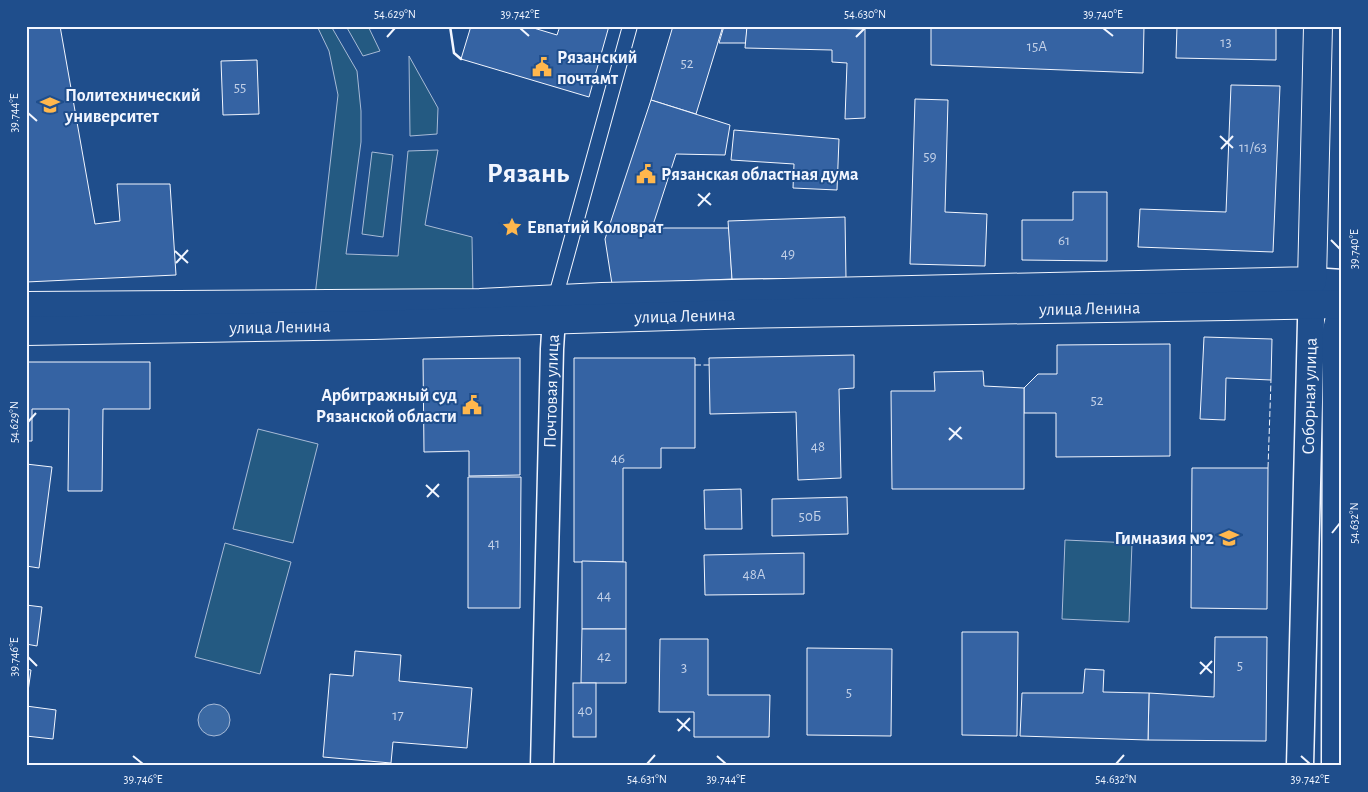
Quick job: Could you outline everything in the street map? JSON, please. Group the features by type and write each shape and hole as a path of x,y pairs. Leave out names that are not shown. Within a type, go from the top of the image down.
{"main road":[{"name":"Соборная улица","path":"1300,766 1318,26"},
{"name":"улица Ленина","path":"26,306 480,303 554,309 738,314 1273,307 1342,283"},
{"name":"улица Ленина","path":"1312,293 1342,305"},
{"name":"Соборная улица","path":"1335,766 1336,330 1342,305"},
{"name":"улица Ленина","path":"26,331 554,309"}],"street":[{"name":"Почтовая улица","path":"542,766 554,309 630,26"}],"shaded area":[{"path":"317,26 331,26 357,71 361,111 361,142 346,254 398,256 408,151 438,150 425,225 472,237 473,296 315,296 338,95 329,51"},
{"path":"346,26 368,26 380,51 363,56"},
{"path":"409,56 438,108 437,134 410,136"},
{"path":"372,152 393,155 383,237 362,234"},
{"path":"258,429 318,444 293,543 233,529"},
{"path":"1065,540 1132,543 1129,622 1062,619"},
{"path":"225,543 291,562 260,674 195,657"},
{"path":"214,704 220,705 225,709 229,714 229,726 225,731 220,735 214,736 208,735 203,731 199,726 198,720 199,714 203,709 208,705"}],"building":[{"name":"Политехнический университет","path":"26,26 60,26 95,224 120,221 117,184 170,184 176,275 26,282"},
{"name":"Рязанский почтамт","path":"471,26 527,26 557,35 560,26 609,26 589,97 461,59"},
{"path":"673,26 723,26 696,114 651,100"},
{"path":"724,26 747,26 746,43 719,43"},
{"path":"747,26 865,29 865,118 845,119 847,63 832,62 832,50 745,48"},
{"path":"931,26 1144,26 1143,73 931,65"},
{"path":"1177,26 1276,26 1276,60 1176,58"},
{"path":"257,60 259,114 223,115 221,61"},
{"path":"1231,85 1280,86 1273,252 1138,247 1140,209 1226,212"},
{"path":"915,99 948,100 945,212 987,214 985,266 910,264"},
{"path":"651,100 730,125 725,155 676,154 652,228 729,228 732,279 612,284 605,239"},
{"path":"734,130 839,139 837,190 793,188 794,164 731,160"},
{"path":"1073,192 1107,192 1107,261 1022,260 1022,220 1073,220"},
{"path":"845,217 846,278 732,279 728,221"},
{"path":"1204,337 1272,339 1271,380 1226,378 1225,420 1200,419"},
{"path":"1170,344 1170,456 1056,457 1056,413 1024,413 1024,388 1038,374 1057,374 1057,345"},
{"path":"854,355 854,388 839,389 841,478 798,480 796,412 710,414 709,358"},
{"name":"Арбитражный суд Рязанской области","path":"520,358 520,475 469,476 469,451 424,452 423,359"},
{"path":"574,358 695,358 695,448 661,448 661,468 623,468 623,562 574,562"},
{"path":"26,362 150,362 150,409 103,409 102,491 68,491 69,409 32,409 32,441 26,441"},
{"path":"983,371 984,386 1024,388 1024,489 892,489 891,391 935,391 934,372"},
{"path":"26,464 52,467 39,568 26,566"},
{"name":"Гимназия №2","path":"1192,468 1268,468 1267,609 1191,608"},
{"path":"468,477 521,477 520,608 468,608"},
{"path":"741,489 742,529 705,529 704,490"},
{"path":"847,497 848,534 772,536 772,499"},
{"path":"804,553 804,594 705,595 704,555"},
{"path":"582,561 626,562 626,629 582,629"},
{"path":"26,605 42,607 37,646 26,644"},
{"path":"582,629 626,629 626,683 581,683"},
{"path":"962,632 1018,632 1017,736 962,735"},
{"path":"1215,637 1267,637 1266,741 1148,740 1149,693 1214,697"},
{"path":"660,639 708,639 708,695 770,695 769,737 694,737 694,712 659,712"},
{"path":"807,648 892,649 891,736 807,735"},
{"path":"355,651 401,655 399,681 472,688 467,748 393,742 391,763 323,757 330,674 353,676"},
{"path":"26,669 31,670 26,706"},
{"path":"1085,669 1104,670 1103,692 1149,693 1148,740 1020,736 1022,693 1083,693"},
{"path":"573,683 596,683 596,737 573,737"},
{"path":"26,706 56,710 53,739 26,736"}],"fence":[{"path":"695,365 709,365"},
{"path":"1268,468 1271,380"}],"wall":[{"path":"450,26 454,53 461,59"}],"place":[{"name":"Рязанский почтамт","path":"542,67"},
{"name":"Политехнический университет","path":"50,105"},
{"name":"Рязанская областная дума","path":"646,174"},
{"name":"Евпатий Коловрат","path":"512,227"},
{"name":"Арбитражный суд Рязанской области","path":"472,405"},
{"name":"Гимназия №2","path":"1229,538"}],"district":[{"name":"Рязань","path":"528,172"}]}
